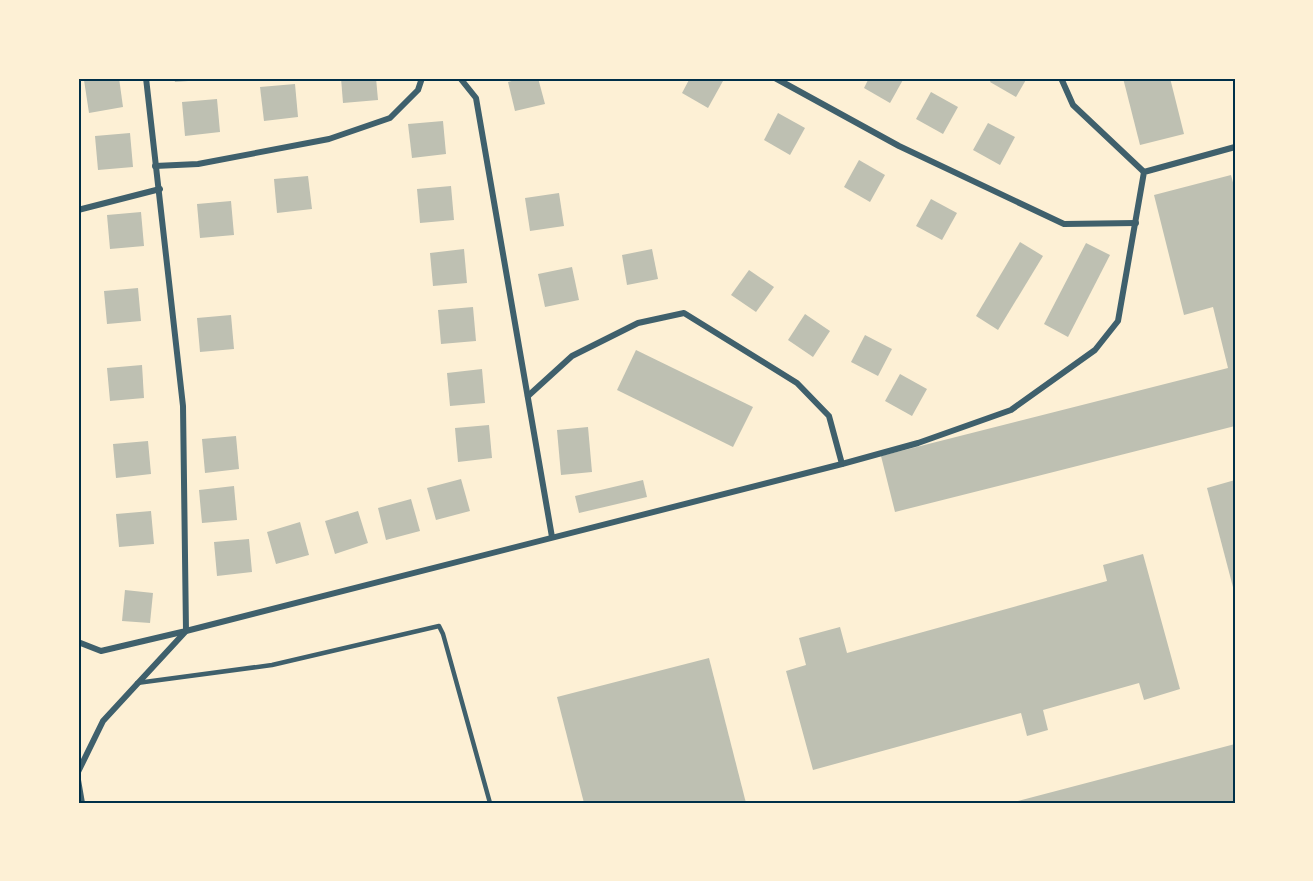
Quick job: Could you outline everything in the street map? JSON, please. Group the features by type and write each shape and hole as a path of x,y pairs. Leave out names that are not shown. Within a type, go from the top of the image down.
{"street":[{"path":"78,772 103,721 186,632 183,406 160,189 154,166 146,78"},
{"path":"154,166 198,164 329,140 390,118 418,90 422,78"},
{"path":"460,78 476,98 552,537"},
{"path":"775,78 909,151 1064,224 1136,223"},
{"path":"1061,78 1073,105 1144,172"},
{"path":"1144,172 1235,147"},
{"path":"78,642 101,651 186,632 842,464 918,443 1011,410 1095,350 1118,321 1144,172"},
{"path":"78,210 160,189"},
{"path":"528,396 572,356 638,323 684,313 797,383 829,416 842,464"},
{"path":"78,780 82,803"}],"lane":[{"path":"136,684 272,665 438,626 443,634 490,803"}],"building":[{"path":"119,78 123,107 89,113 84,80"},
{"path":"174,78 201,78 202,80 175,82"},
{"path":"341,78 376,78 378,100 343,103"},
{"path":"523,78 538,78 545,104 515,111 508,82"},
{"path":"690,78 717,78 723,81 708,108 682,93"},
{"path":"869,78 904,78 890,103 864,88"},
{"path":"992,78 1027,78 1016,97 990,82"},
{"path":"1123,78 1170,78 1184,134 1140,145"},
{"path":"295,84 298,117 264,121 260,87"},
{"path":"931,92 958,107 943,134 916,119"},
{"path":"217,99 220,132 185,136 182,102"},
{"path":"778,113 805,128 790,155 764,140"},
{"path":"443,121 446,154 412,158 408,124"},
{"path":"988,123 1015,137 1000,165 973,150"},
{"path":"130,133 133,167 98,170 95,136"},
{"path":"859,160 885,175 870,202 844,187"},
{"path":"1231,175 1235,190 1235,426 895,512 881,456 1228,368 1213,307 1184,315 1154,195"},
{"path":"308,176 312,209 277,213 274,179"},
{"path":"451,186 454,220 420,223 417,189"},
{"path":"559,193 564,226 530,231 525,198"},
{"path":"931,199 957,213 942,240 916,226"},
{"path":"231,201 234,235 200,238 197,204"},
{"path":"141,212 144,246 110,249 107,215"},
{"path":"1020,242 1043,256 998,330 976,316"},
{"path":"1086,243 1110,255 1068,337 1044,324"},
{"path":"464,249 467,283 433,286 430,253"},
{"path":"652,249 658,279 627,285 622,255"},
{"path":"572,267 579,300 545,307 538,274"},
{"path":"749,270 774,287 756,312 731,295"},
{"path":"138,288 141,321 107,324 104,291"},
{"path":"473,307 476,341 441,344 438,310"},
{"path":"805,314 830,331 813,357 788,340"},
{"path":"231,315 234,349 200,352 197,318"},
{"path":"865,335 892,349 878,376 851,362"},
{"path":"636,350 753,407 733,447 617,390"},
{"path":"142,365 144,398 110,401 107,368"},
{"path":"482,369 485,403 450,406 447,373"},
{"path":"900,374 927,389 912,416 885,401"},
{"path":"489,425 492,458 458,462 455,428"},
{"path":"588,427 592,472 561,475 557,430"},
{"path":"236,436 239,469 205,473 202,439"},
{"path":"148,441 151,474 116,478 113,444"},
{"path":"461,479 470,511 436,520 427,488"},
{"path":"643,480 647,497 579,513 575,496"},
{"path":"1235,480 1235,591 1234,591 1207,488"},
{"path":"234,486 237,520 202,523 199,490"},
{"path":"411,499 420,531 386,540 378,508"},
{"path":"151,511 154,544 119,547 116,514"},
{"path":"358,511 368,543 335,554 325,521"},
{"path":"300,522 309,555 276,564 267,532"},
{"path":"249,539 252,572 217,576 214,542"},
{"path":"1143,554 1180,689 1144,700 1139,683 1043,710 1048,730 1027,736 1021,713 813,770 786,671 806,665 799,638 840,627 847,653 1107,581 1103,565"},
{"path":"125,590 153,593 150,623 122,621"},
{"path":"709,658 746,803 584,803 557,697"},
{"path":"1235,744 1235,803 1014,803 1014,802"}]}
